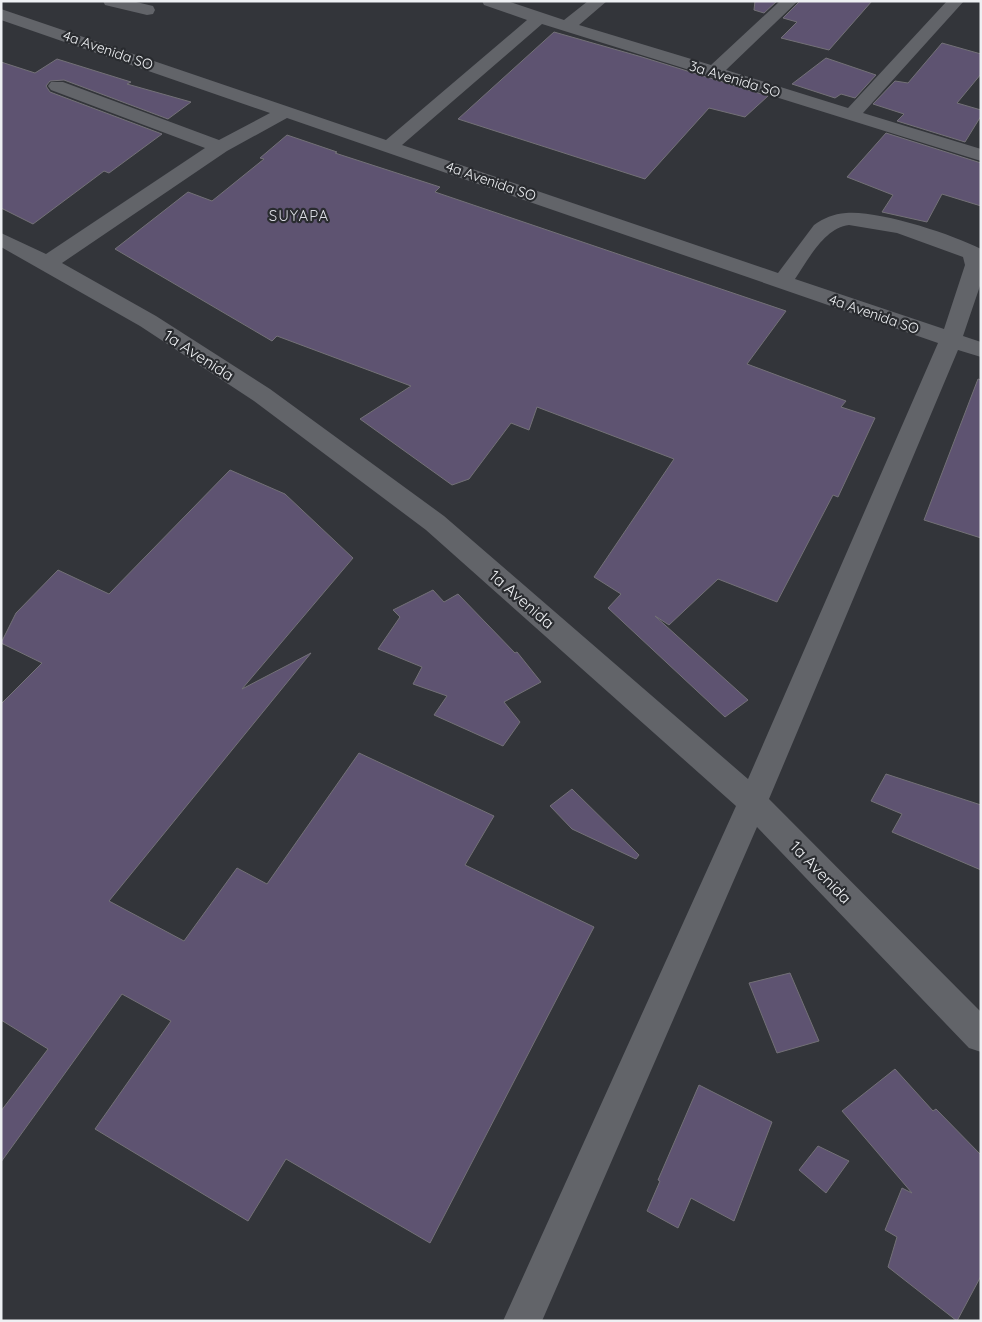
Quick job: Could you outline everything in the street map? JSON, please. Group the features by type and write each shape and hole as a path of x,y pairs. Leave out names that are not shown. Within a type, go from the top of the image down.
{"street":[{"path":"111,1 147,10"},
{"name":"3a Avenida SO","path":"490,1 566,27 981,154"},
{"path":"566,27 599,1"},
{"path":"714,72 790,1"},
{"path":"851,115 956,1"},
{"name":"4a Avenida SO","path":"1,14 981,350"},
{"path":"390,146 539,18"},
{"path":"57,86 220,147"},
{"path":"47,263 220,147 287,111"},
{"path":"522,1321 753,802 950,340 976,265 972,254 956,245 862,218 837,220 824,227 782,282"},
{"name":"1a Avenida","path":"9,248 47,263 148,321 262,396 435,523 753,802 981,1036"}],"building":[{"path":"755,1 777,1 764,13 754,10"},
{"path":"800,1 872,1 829,50 781,38 797,22 783,18"},
{"path":"554,32 768,96 745,117 709,108 645,179 458,119"},
{"path":"942,43 981,54 981,74 957,103 981,110 981,116 965,142 897,121 904,114 873,104 895,81 908,83"},
{"path":"826,58 876,75 855,98 841,94 835,98 792,84"},
{"path":"57,59 131,82 127,84 191,102 168,119 64,80 50,81 46,86 50,92 162,134 109,173 104,171 33,224 1,208 1,62 35,73"},
{"path":"886,133 981,163 981,206 942,194 927,222 882,212 893,195 847,177"},
{"path":"287,135 337,152 335,153 440,187 435,192 786,311 747,364 846,401 841,407 875,418 838,497 833,495 777,602 718,579 669,625 655,616 748,700 725,717 608,608 621,594 594,577 674,459 537,407 529,430 511,423 469,479 452,485 360,419 411,386 277,336 272,341 115,249 188,192 212,201 264,159 260,158"},
{"path":"978,379 981,380 981,538 924,520"},
{"path":"230,470 285,494 353,558 242,689 311,653 109,901 184,941 237,868 267,884 359,753 494,816 465,865 594,927 430,1243 286,1159 248,1221 95,1129 171,1021 122,994 1,1162 1,1111 48,1049 1,1020 1,704 42,663 1,643 16,613 58,570 109,594"},
{"path":"433,590 444,602 458,594 515,653 517,652 541,682 504,702 520,722 503,746 434,715 447,696 413,684 422,667 378,649 400,617 393,610"},
{"path":"886,774 981,805 981,870 892,832 902,814 871,801"},
{"path":"572,789 639,855 636,859 572,829 550,806"},
{"path":"790,973 819,1041 777,1053 749,983"},
{"path":"895,1069 933,1111 936,1109 981,1155 981,1276 957,1321 888,1267 897,1237 885,1230 902,1188 912,1193 842,1111"},
{"path":"699,1085 772,1122 734,1221 691,1198 678,1228 647,1211 660,1181 658,1180"},
{"path":"818,1146 849,1161 826,1193 799,1170"}],"district":[{"name":"SUYAPA","path":"299,216"}]}
